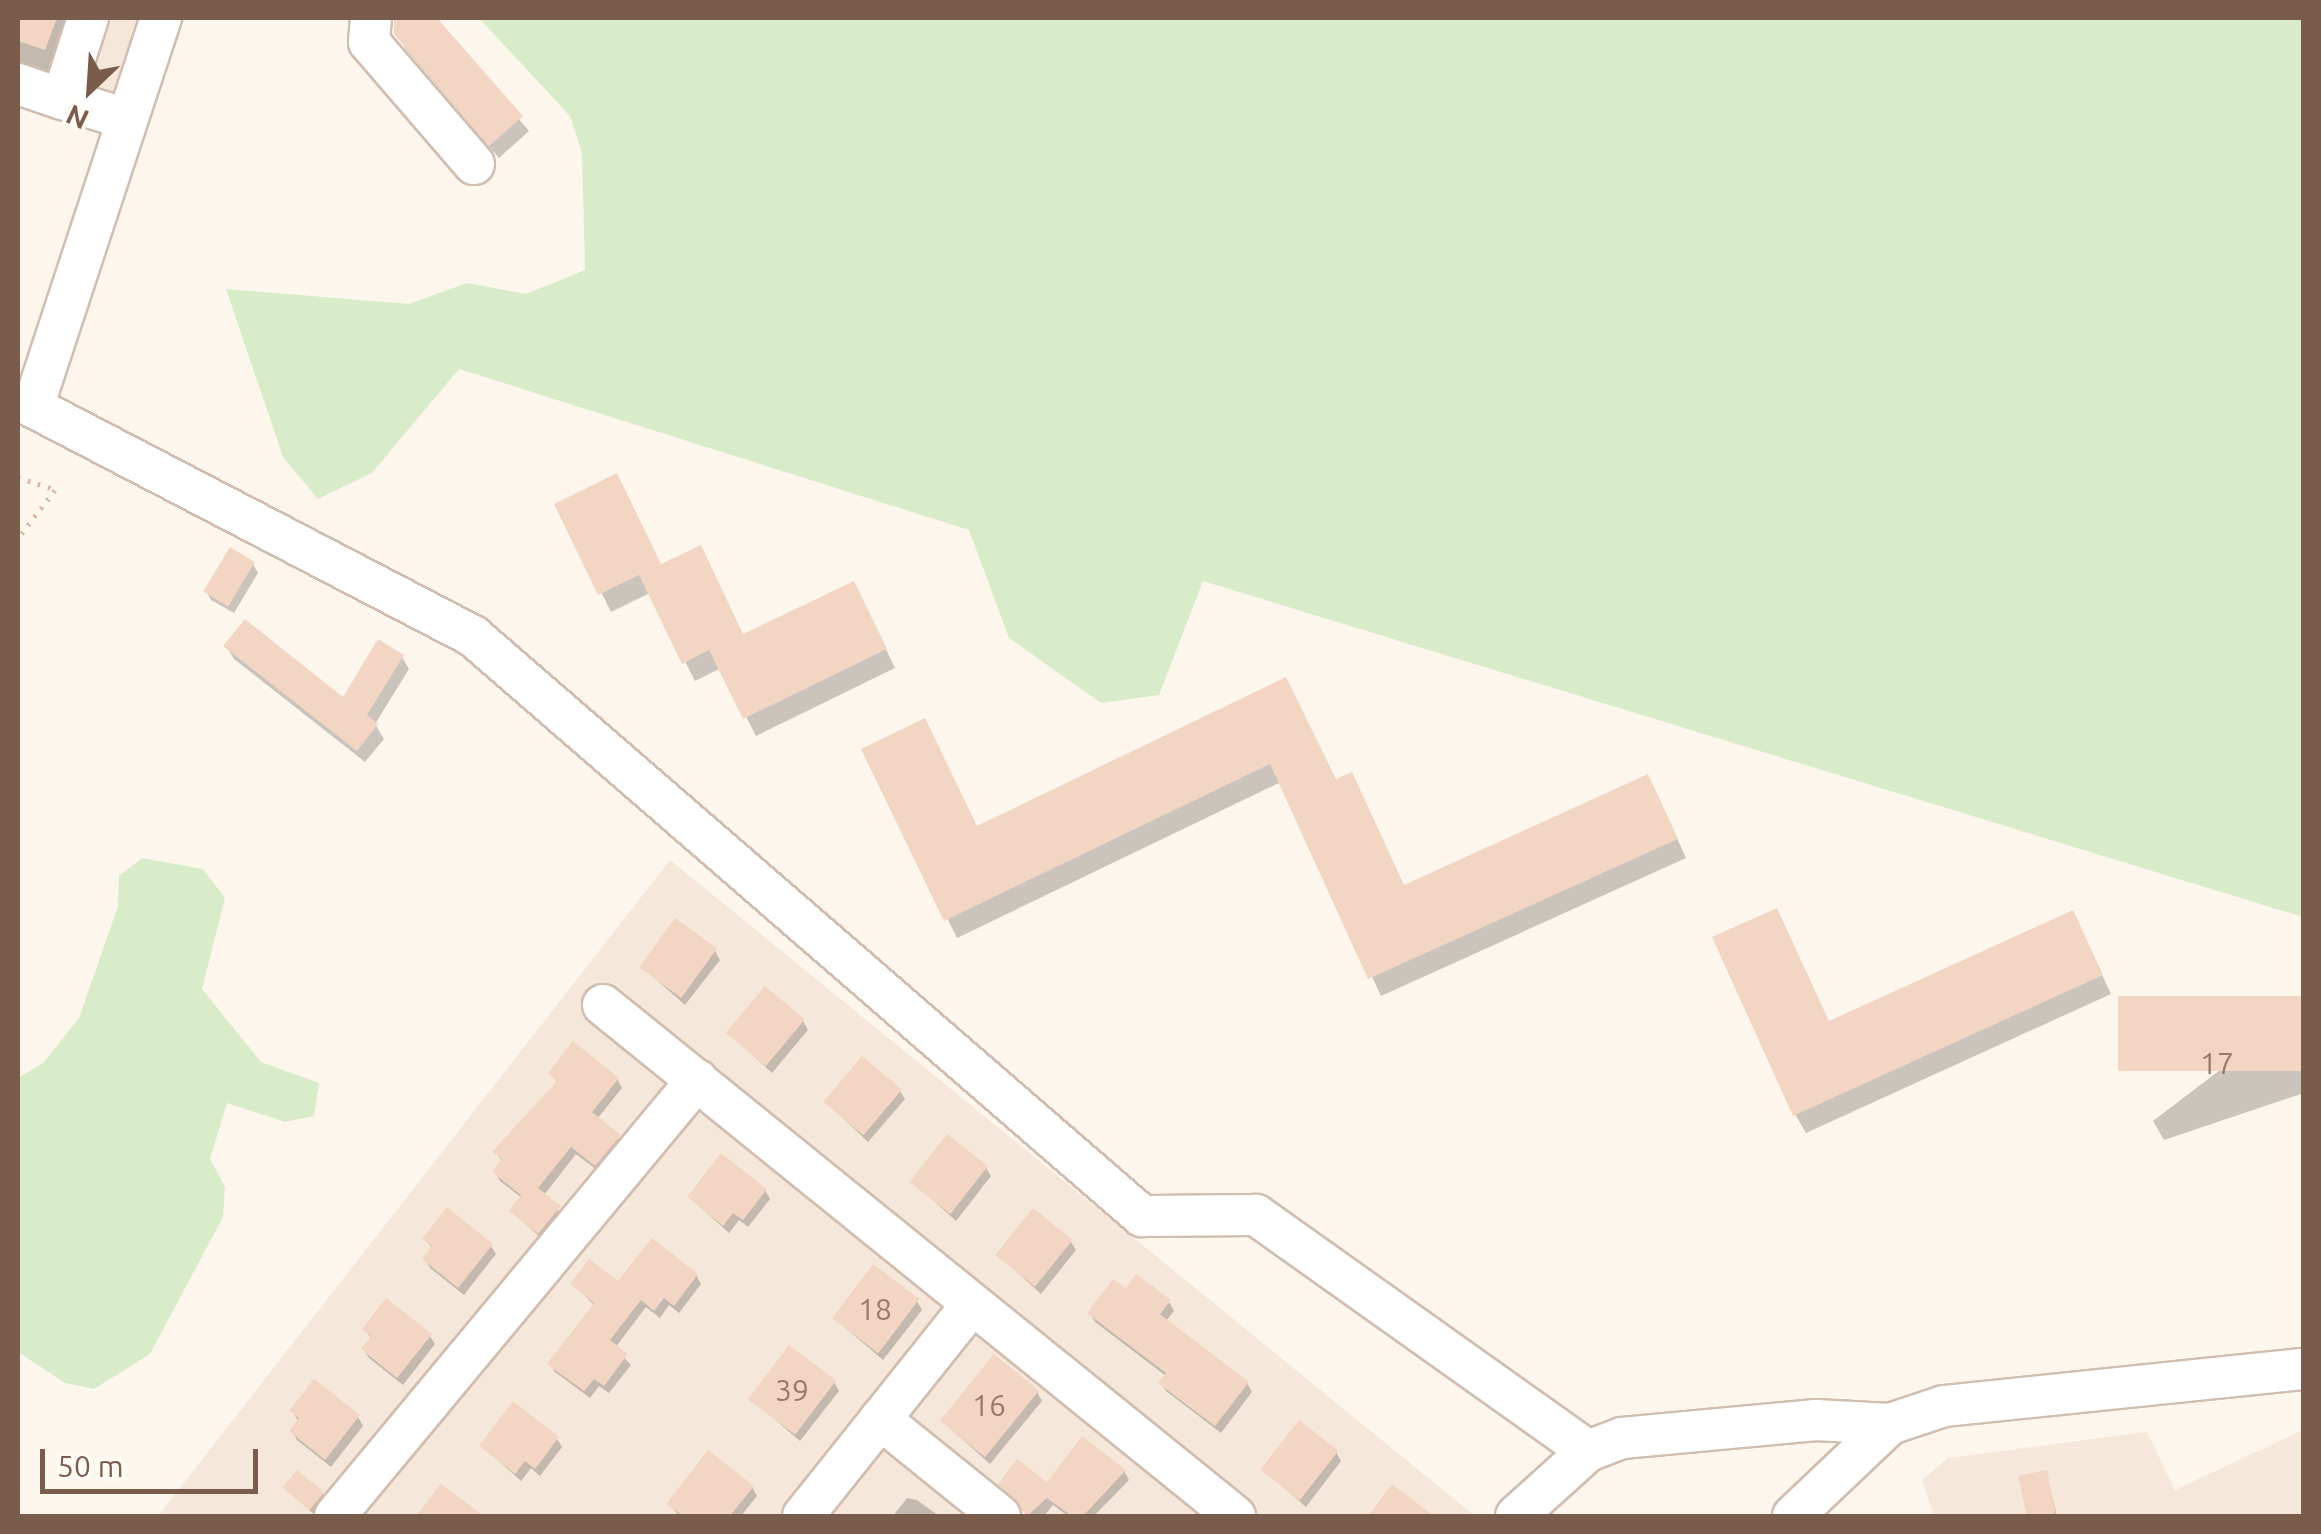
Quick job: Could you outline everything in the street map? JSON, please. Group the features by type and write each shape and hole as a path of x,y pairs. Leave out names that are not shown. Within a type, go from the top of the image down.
{"street":[{"path":"62,98 88,18"},
{"path":"161,18 26,408 474,636 1142,1216 1256,1214 1588,1451"},
{"path":"371,18 369,42 474,164"},
{"path":"18,84 127,120"},
{"path":"603,1005 1234,1516"},
{"path":"335,1516 697,1080"},
{"path":"803,1516 972,1304"},
{"path":"1545,1509 1588,1451 1622,1438 1816,1420 1890,1424 1944,1406 2304,1369"},
{"path":"880,1420 1000,1516"},
{"path":"1792,1516 1890,1424"}],"path":[{"path":"18,477 55,490 18,538"}],"shaded area":[{"path":"18,18 138,18 103,124 18,94"},
{"path":"670,860 1475,1516 158,1516"},
{"path":"2303,1430 2303,1516 1934,1516 1922,1480 1948,1458 2147,1432 2175,1490"}],"green space":[{"path":"479,18 2303,18 2303,917 1203,581 1159,695 1101,703 1009,638 969,530 459,369 372,473 318,499 283,457 226,289 409,304 467,283 526,294 585,270 582,153 570,116"},
{"path":"142,858 203,869 225,898 202,989 261,1062 319,1083 314,1116 285,1122 227,1103 210,1159 225,1187 223,1217 150,1354 94,1389 65,1383 18,1352 18,1078 43,1063 79,1018 118,906 119,876"}],"building":[{"path":"18,18 57,18 45,50 18,41"},
{"path":"394,18 437,18 523,116 489,146 394,34"},
{"path":"617,473 661,564 701,545 743,634 854,581 887,649 743,719 709,650 682,664 639,575 598,595 554,504"},
{"path":"230,547 255,562 228,607 203,592"},
{"path":"245,619 343,697 378,639 404,655 367,715 378,724 357,751 223,646"},
{"path":"1286,677 1336,779 1352,772 1404,885 1648,774 1678,839 1368,979 1270,764 944,921 861,749 925,718 977,826"},
{"path":"1777,908 1829,1021 2073,910 2103,975 1793,1116 1712,937"},
{"path":"675,918 717,949 681,998 639,967"},
{"path":"765,986 805,1019 766,1066 726,1033"},
{"path":"2118,996 2304,996 2304,1071 2118,1071"},
{"path":"573,1041 619,1078 592,1112 621,1135 595,1166 571,1147 538,1188 561,1206 538,1234 509,1211 521,1195 492,1172 502,1159 492,1152 557,1081 548,1073"},
{"path":"862,1056 902,1089 863,1135 823,1102"},
{"path":"947,1134 988,1166 950,1214 909,1182"},
{"path":"721,1153 767,1189 743,1220 733,1213 723,1226 687,1197"},
{"path":"447,1207 493,1244 458,1288 422,1259 432,1246 422,1239"},
{"path":"1033,1208 1073,1240 1035,1287 995,1255"},
{"path":"652,1238 698,1274 674,1306 664,1298 654,1311 641,1300 610,1340 628,1354 604,1386 594,1379 584,1391 547,1364 594,1303 570,1284 589,1259 618,1281"},
{"path":"873,1264 919,1299 878,1353 832,1318"},
{"path":"1136,1274 1171,1300 1160,1314 1249,1382 1215,1426 1158,1383 1166,1373 1087,1313 1113,1279 1126,1288"},
{"path":"386,1298 432,1334 397,1378 361,1349 371,1336 362,1329"},
{"path":"789,1345 836,1381 795,1435 748,1399"},
{"path":"994,1354 1039,1391 985,1457 940,1421"},
{"path":"314,1379 360,1415 325,1460 289,1431 299,1418 289,1411"},
{"path":"513,1401 559,1437 535,1469 525,1461 515,1474 479,1446"},
{"path":"1299,1420 1338,1451 1300,1500 1260,1470"},
{"path":"1082,1436 1126,1470 1083,1516 1072,1516 1047,1498 1027,1516 998,1484 1017,1459 1047,1482"},
{"path":"708,1450 754,1486 730,1516 683,1516 666,1504"},
{"path":"297,1470 324,1492 310,1510 283,1488"},
{"path":"2047,1470 2055,1513 2026,1516 2019,1476"},
{"path":"441,1484 484,1516 416,1516"},
{"path":"1392,1484 1434,1516 1368,1516"}]}
